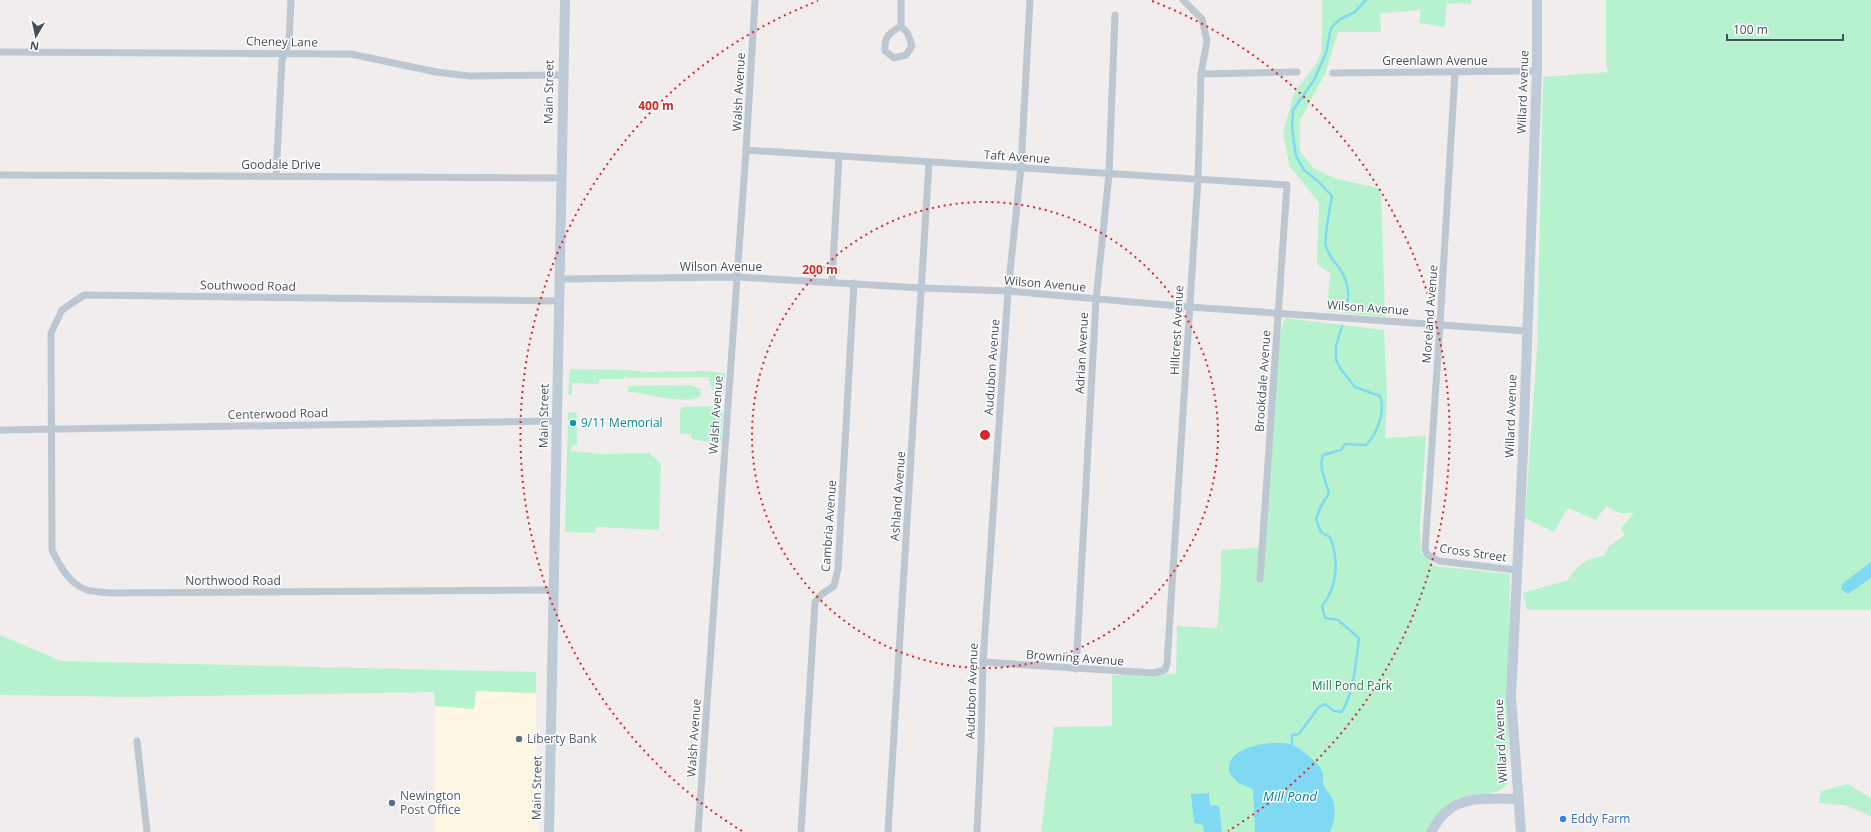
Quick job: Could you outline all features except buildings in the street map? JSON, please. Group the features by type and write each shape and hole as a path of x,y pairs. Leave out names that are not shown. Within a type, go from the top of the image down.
{"main road":[{"name":"Main Street","path":"549,832 561,279 562,74 565,0"},
{"name":"Willard Avenue","path":"1521,832 1512,697 1537,71 1537,0"},
{"path":"1431,832 1445,812 1464,802 1518,799"}],"street":[{"path":"276,176 282,60 290,42 291,0"},
{"name":"Walsh Avenue","path":"698,832 746,150 755,0"},
{"path":"901,0 901,26 908,34 912,46 906,55 894,58 885,51 885,41 889,32 901,26"},
{"name":"Audubon Avenue","path":"977,832 982,747 983,662 1008,292 1021,167 1030,0"},
{"name":"Hillcrest Avenue","path":"1165,670 1169,635 1190,307 1198,178 1202,74 1207,41 1202,19 1183,0"},
{"name":"Adrian Avenue","path":"1076,669 1096,300 1109,174 1115,15"},
{"name":"Cheney Lane","path":"0,52 351,54 436,72 469,76 562,74"},
{"name":"Greenlawn Avenue","path":"1333,73 1537,71"},
{"path":"1202,74 1297,72"},
{"name":"Moreland Avenue","path":"1428,555 1425,550 1425,542 1455,72"},
{"name":"Taft Avenue","path":"746,150 1109,174 1198,178 1287,185"},
{"path":"832,282 839,156"},
{"name":"Ashland Avenue","path":"888,832 929,162"},
{"name":"Goodale Drive","path":"0,174 561,178"},
{"name":"Brookdale Avenue","path":"1260,579 1287,185"},
{"name":"Wilson Avenue","path":"561,279 737,277 832,282 1008,292 1096,300 1527,331"},
{"name":"Cambria Avenue","path":"801,832 815,602 822,594 834,586 838,570 854,284"},
{"name":"Southwood Road","path":"50,429 51,333 62,310 84,295 560,301"},
{"name":"Centerwood Road","path":"0,430 557,421"},
{"name":"Northwood Road","path":"50,429 52,550 60,565 72,580 87,590 110,593 555,590"},
{"name":"Cross Street","path":"1428,555 1439,561 1516,570"},
{"name":"Browning Avenue","path":"983,662 1152,673 1165,670"},
{"path":"137,742 147,832"}],"shaded area":[{"path":"476,691 536,693 538,832 434,832 435,706 474,709"}],"green space":[{"path":"1322,0 1471,0 1471,4 1447,3 1445,27 1419,23 1421,10 1380,13 1381,32 1338,32 1325,74 1300,120 1300,151 1313,168 1334,178 1381,189 1385,317 1327,311 1330,273 1317,264 1319,203 1289,165 1283,132 1294,93 1316,64 1321,53"},
{"path":"1606,0 1871,0 1871,610 1527,610 1523,593 1568,580 1575,570 1583,563 1593,558 1604,556 1609,546 1625,535 1621,528 1634,513 1620,513 1606,506 1596,520 1568,508 1554,532 1525,518 1537,348 1543,77 1608,72 1606,60"},
{"name":"Mill Pond Park","path":"1285,318 1384,330 1387,397 1385,438 1426,436 1420,526 1421,553 1435,566 1510,574 1508,781 1499,791 1467,796 1452,801 1437,815 1426,832 1041,832 1054,727 1112,726 1112,675 1176,674 1177,626 1217,628 1221,581 1221,550 1265,547 1280,334"},
{"path":"570,369 626,370 646,372 700,371 725,373 724,393 721,395 713,391 709,377 628,378 624,376 624,379 599,379 599,384 572,383 572,394 570,395 568,394"},
{"path":"691,385 700,389 701,395 698,398 680,400 628,392 628,386"},
{"path":"682,407 720,407 723,411 721,442 696,440 692,439 691,434 680,434 680,412"},
{"path":"575,412 577,415 577,445 572,446 571,451 600,454 649,453 661,464 659,530 596,527 595,533 565,532 568,413"},
{"path":"0,635 61,661 536,672 536,693 476,691 474,709 435,706 434,692 134,697 0,695"},
{"path":"1847,784 1871,798 1871,816 1844,805 1819,803 1821,791"}],"water":[{"path":"1871,562 1871,578 1848,594 1841,589 1842,584"},
{"name":"Mill Pond","path":"1268,743 1282,743 1296,746 1321,768 1324,786 1333,800 1335,810 1330,832 1255,832 1253,789 1238,783 1230,774 1229,766 1231,759 1244,750 1252,747"},
{"path":"1209,793 1210,805 1219,806 1222,832 1204,832 1203,825 1194,823 1191,794"}],"waterway":[{"path":"1346,309 1348,297 1346,280 1329,254 1326,246 1326,229 1332,196 1319,182 1304,170 1296,156 1292,129 1293,110 1314,80 1326,53 1331,28 1340,19 1355,12 1366,0"},
{"path":"1292,746 1292,735 1299,734 1318,708 1325,704 1334,711 1342,712 1352,686 1357,657 1359,638 1338,620 1325,618 1322,606 1331,590 1334,581 1336,564 1330,537 1321,532 1316,519 1320,508 1329,493 1321,465 1323,455 1341,450 1345,444 1366,445 1377,429 1381,415 1382,402 1380,396 1355,387 1340,368 1336,360 1336,346 1342,326"}],"place":[{"name":"9/11 Memorial","path":"573,423"},
{"name":"Liberty Bank","path":"519,739"},
{"name":"Newington Post Office","path":"392,803"},
{"name":"Eddy Farm","path":"1563,819"}]}
